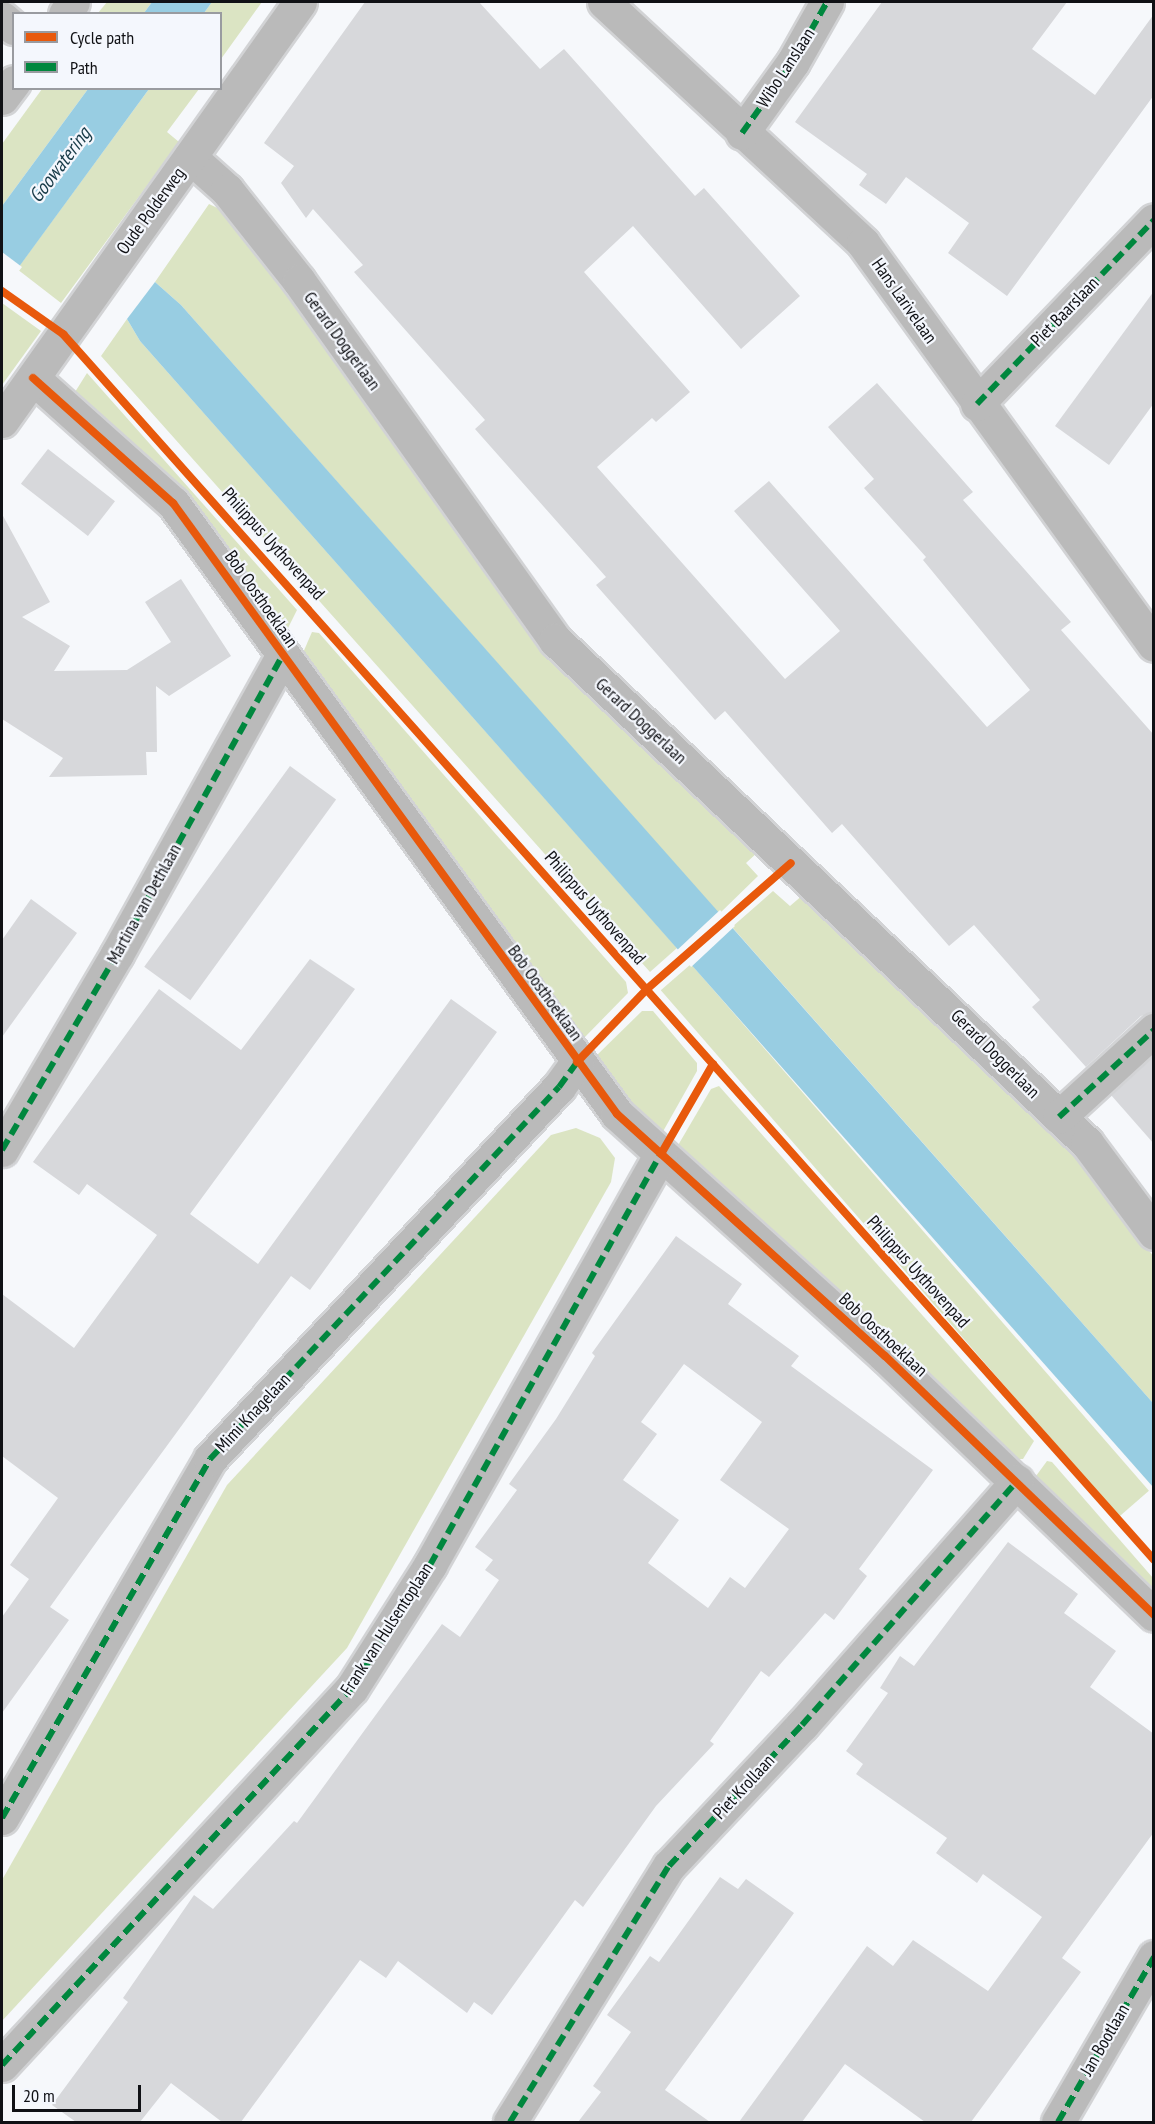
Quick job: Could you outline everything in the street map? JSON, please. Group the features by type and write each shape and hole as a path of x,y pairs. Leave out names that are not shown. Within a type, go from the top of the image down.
{"street":[{"name":"Oude Polderweg","path":"2,421 300,2"},
{"name":"Hans Larivelaan","path":"604,2 742,133 863,243 977,404 1154,645"},
{"name":"Wibo Lanslaan","path":"742,133 793,62 827,2"},
{"path":"2,98 12,85"},
{"name":"Gerard Doggerlaan","path":"190,157 227,190 299,281 555,640 910,971 1087,1143 1154,1233"},
{"name":"Piet Baarslaan","path":"977,404 1154,220"},
{"name":"Bob Oosthoeklaan","path":"33,378 173,503 617,1114 885,1356 1154,1615"},
{"name":"Martina van Dethlaan","path":"2,1150 117,954 282,656"},
{"path":"1059,1117 1154,1029"},
{"name":"Mimi Knagelaan","path":"2,1818 210,1459 559,1087 577,1062"},
{"name":"Frank van Hulsentoplaan","path":"2,2065 352,1688 430,1565 661,1154"},
{"name":"Piet Krollaan","path":"510,2122 669,1866 802,1725 1017,1481"},
{"name":"Jan Bootlaan","path":"1058,2122 1154,1957"}],"green space":[{"path":"107,2 152,2 145,12 99,12"},
{"path":"212,2 262,2 222,58 222,12 205,12"},
{"path":"41,90 87,90 2,206 2,144"},
{"path":"148,90 198,90 167,132 179,142 61,303 17,269"},
{"path":"209,204 230,214 549,655 758,852 746,863 758,876 719,914 181,305 155,282"},
{"path":"2,303 41,331 2,385"},
{"path":"127,319 140,341 677,948 650,972 101,356"},
{"path":"87,373 297,610 285,634 186,495 75,392"},
{"path":"312,632 319,633 626,982 628,993 584,1038 579,1038 302,655"},
{"path":"773,891 790,906 804,894 1077,1152 1153,1256 1153,1403 732,927"},
{"path":"691,964 1149,1491 1119,1517 661,990"},
{"path":"642,1011 653,1011 697,1063 697,1071 661,1135 625,1102 594,1058"},
{"path":"719,1086 1034,1441 1023,1459 1017,1459 677,1147 711,1089"},
{"path":"576,1128 600,1138 615,1158 611,1182 347,1648 2,2021 2,1880 227,1485 551,1135"},
{"path":"1047,1461 1052,1462 1153,1578 1153,1590 1036,1476"}],"water":[{"path":"152,2 212,2 205,12 145,12"},
{"name":"Goowatering","path":"87,90 148,90 2,290 2,206"},
{"path":"155,282 181,305 1153,1403 1153,1487 140,341 127,319"}],"pier":[{"path":"2,252 22,267 2,293"},
{"path":"720,910 735,926 691,967 676,951"}],"building":[{"path":"365,2 479,2 540,69 564,49 695,196 704,188 800,296 741,349 633,226 584,272 690,392 656,422 652,418 597,467 785,679 840,631 734,511 769,481 987,727 1030,690 923,560 926,557 864,488 874,479 828,427 877,383 973,492 963,500 1071,622 1061,630 1154,735 1154,1012 1141,1016 1086,1067 1032,1007 1040,1000 974,925 949,946 842,824 832,833 725,711 715,720 596,585 606,577 475,429 485,420 354,272 363,265 313,209 306,218 281,183 294,166 264,143"},
{"path":"882,2 1067,2 1032,49 1095,95 1154,14 1154,95 1007,296 948,253 969,223 906,177 886,204 859,185 867,174 795,122"},
{"path":"1154,291 1154,403 1109,465 1055,426"},
{"path":"48,449 115,501 88,536 21,484"},
{"path":"2,514 50,602 22,617 70,646 54,671 127,670 171,642 145,602 181,579 231,656 169,696 156,686 157,752 146,752 147,775 49,777 63,758 2,719"},
{"path":"290,766 336,800 190,1000 144,967"},
{"path":"31,899 77,933 2,1037 2,940"},
{"path":"310,959 355,989 190,1214 258,1264 451,999 497,1032 310,1290 291,1276 98,1540 50,1607 69,1620 2,1713 2,1617 29,1579 10,1565 58,1498 2,1456 2,1294 74,1348 157,1235 87,1184 79,1195 33,1162 159,989 241,1050"},
{"path":"1154,1056 1154,1144 1111,1095"},
{"path":"676,1236 742,1284 728,1304 799,1356 791,1366 933,1470 859,1569 867,1576 834,1620 825,1613 769,1677 761,1671 710,1741 714,1744 656,1806 583,1907 575,1900 492,2015 474,2002 467,2013 398,1961 386,1978 360,1960 241,2122 222,2122 171,2083 140,2122 76,2122 52,2105 128,2002 123,1998 194,1895 213,1909 294,1821 297,1823 442,1624 460,1637 499,1580 485,1570 493,1560 475,1547 517,1490 509,1484 556,1419 595,1356 592,1353","holes":["684,1364 762,1422 720,1480 789,1529 745,1588 730,1577 708,1608 648,1563 679,1520 623,1480 657,1434 641,1422"]},
{"path":"1008,1542 1078,1594 1064,1613 1116,1651 1090,1687 1154,1734 1154,1832 1062,1958 1081,1972 971,2122 925,2122 845,2064 802,2122 739,2122 867,1946 893,1966 913,1940 988,1991 1042,1917 983,1874 977,1883 936,1853 947,1838 856,1774 863,1764 846,1751 888,1693 880,1688 900,1656 914,1666"},
{"path":"720,1877 738,1889 746,1879 794,1913 665,2090 710,2122 578,2122 601,2092 593,2086 631,2032 607,2015 650,1956 659,1962"}],"marked path":[{"path":"742,133 793,62 827,2"},
{"path":"977,404 1154,220"},
{"path":"2,1150 117,954 282,656"},
{"path":"1059,1117 1154,1030"},
{"path":"2,1818 210,1459 559,1087 577,1062"},
{"path":"2,2065 352,1688 430,1565 661,1154"},
{"path":"510,2122 669,1866 802,1725 1017,1481"},
{"path":"1058,2122 1154,1957"}],"cycle path":[{"name":"Philippus Uythovenpad","path":"2,291 63,334 1154,1560"},
{"path":"33,378 173,503 617,1114 885,1356 1154,1615"},
{"path":"577,1062 647,989 791,863"},
{"path":"661,1154 713,1064"}]}
